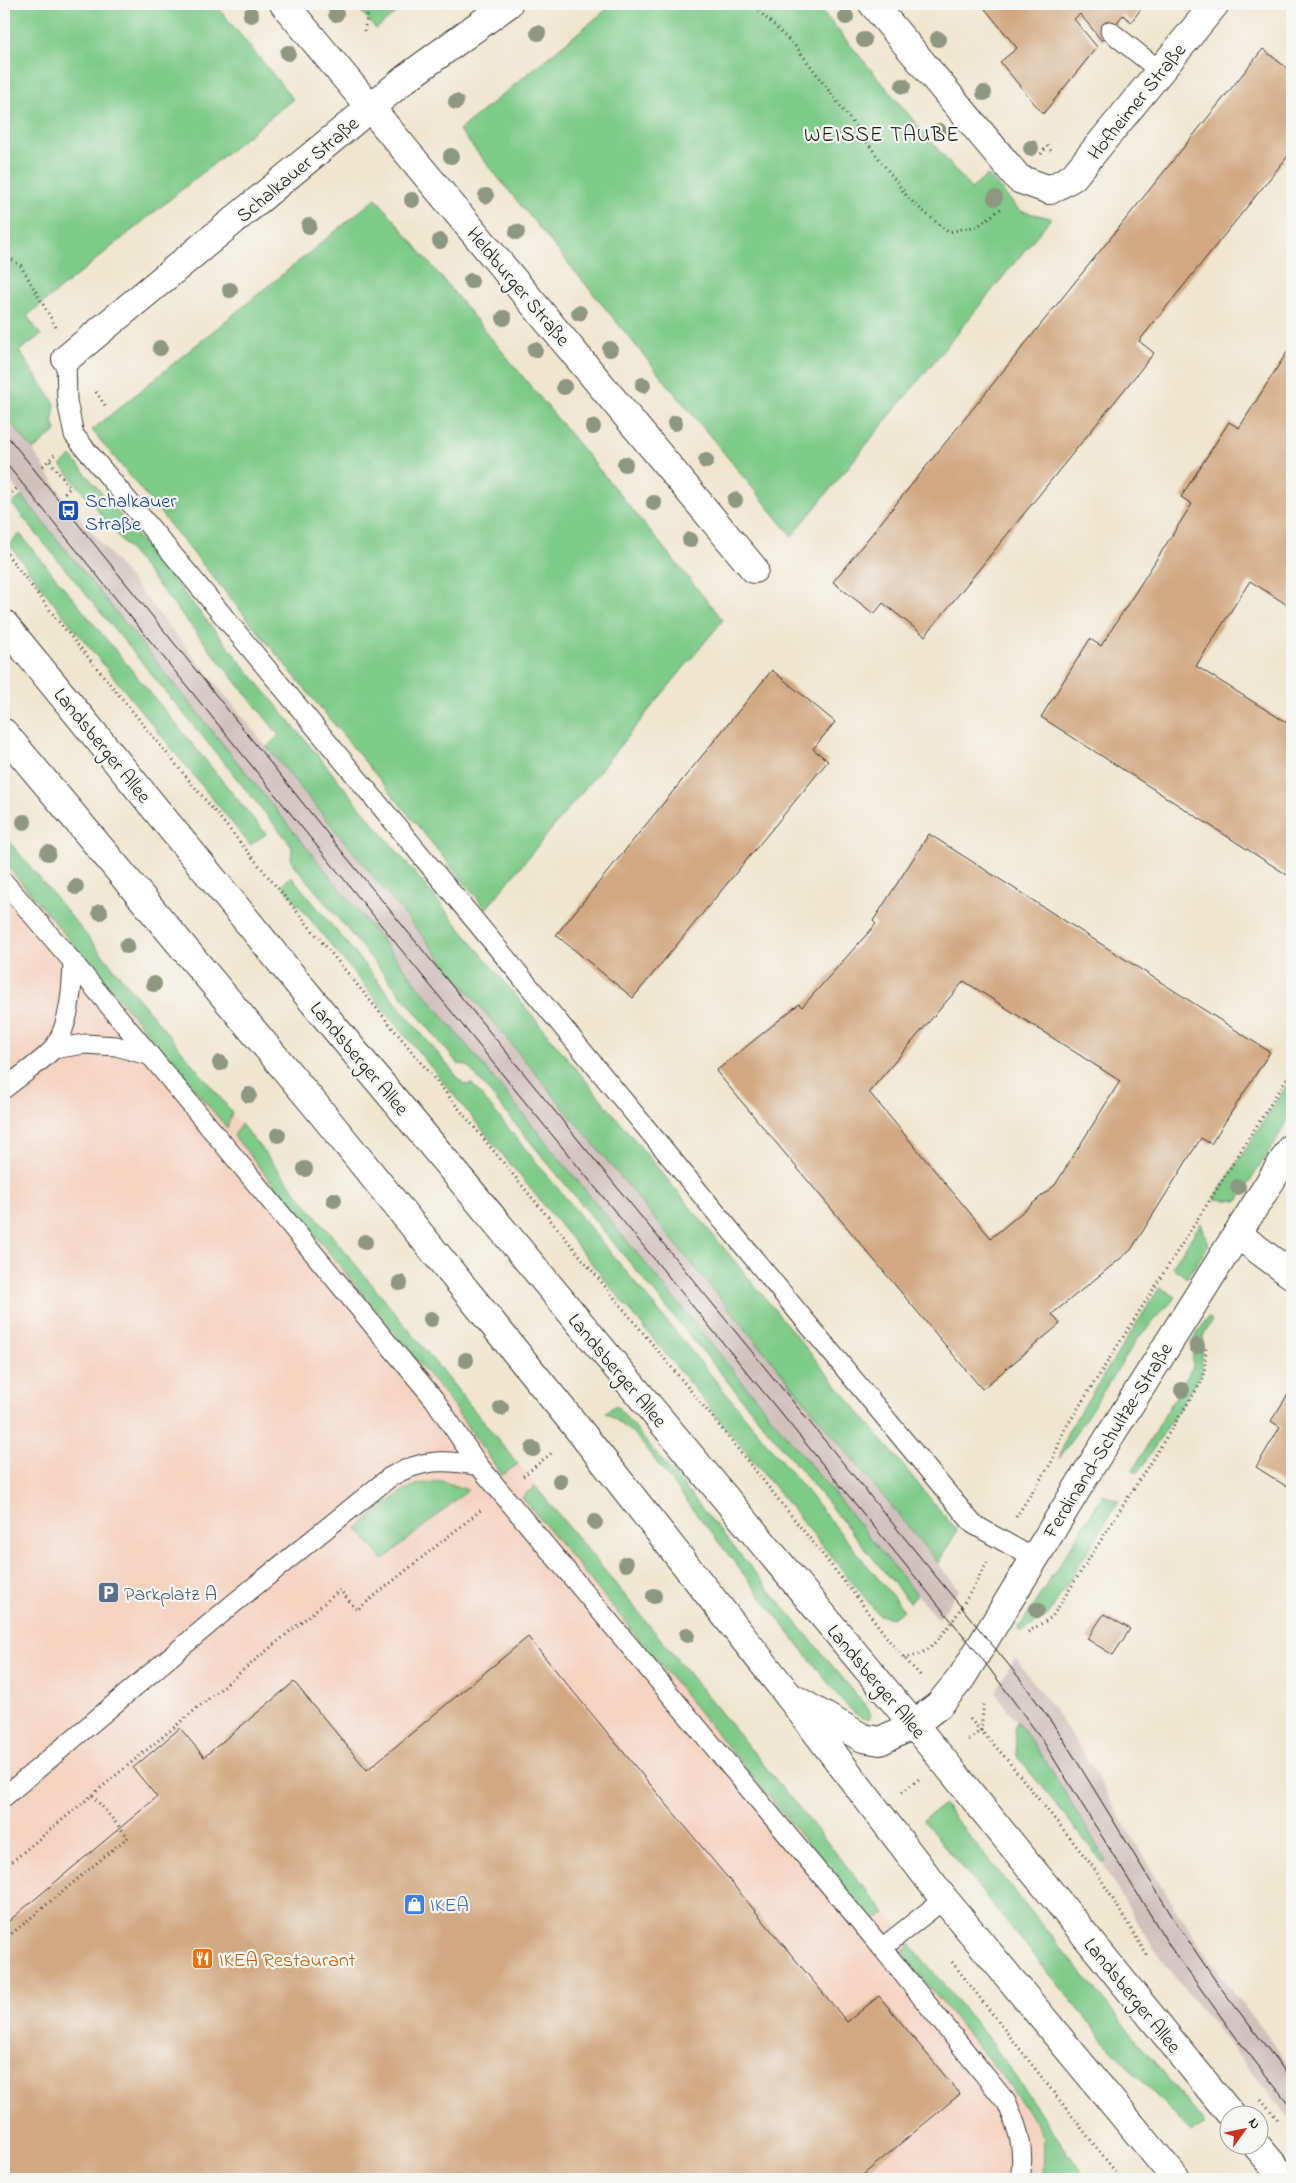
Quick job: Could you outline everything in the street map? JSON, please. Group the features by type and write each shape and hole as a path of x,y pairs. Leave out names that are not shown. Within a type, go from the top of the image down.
{"main road":[{"name":"Heldburger Straße","path":"284,4 754,569"},
{"name":"Schalkauer Straße","path":"66,359 405,79 508,4"},
{"path":"873,4 1019,179"},
{"name":"Hofheimer Straße","path":"1019,179 1050,190 1073,177 1215,4"},
{"name":"Landsberger Allee","path":"4,624 329,1021 913,1725 1224,2106"},
{"path":"4,733 322,1114 580,1430 789,1696 944,1899 1176,2179"},
{"name":"Ferdinand-Schultze-Straße","path":"789,1696 863,1738 880,1740 913,1725 939,1705 962,1677 1033,1558 1292,1147"},
{"path":"1237,1234 1292,1275"},
{"path":"1265,2156 1285,2179"}],"lane":[{"path":"1110,31 1160,71"},
{"path":"66,359 67,401 74,435 955,1503 973,1524 1033,1558"},
{"path":"4,882 73,962 434,1399 479,1466 882,1948 1007,2103 1019,2130 1023,2164 1020,2179"},
{"path":"4,1089 52,1049 66,1019 71,998 73,962"},
{"path":"52,1049 85,1044 116,1046 151,1056"},
{"path":"4,1797 233,1604 390,1477 408,1467 434,1461 455,1461 479,1466"},
{"path":"882,1948 944,1899"}],"path":[{"path":"364,30 370,4"},
{"path":"752,4 798,49 909,200 948,232 978,226 1009,202 1019,179"},
{"path":"4,254 21,266 47,309"},
{"path":"50,461 70,488 62,495"},
{"path":"4,499 17,488"},
{"path":"4,550 59,622 709,1413 904,1658 943,1700 973,1721 995,1746 1094,1868 1152,1963"},
{"path":"904,1658 919,1654 935,1644 945,1632 1053,1460 1063,1432 1292,1070"},
{"path":"1021,1636 1052,1617 1204,1378 1206,1343"},
{"path":"547,1444 559,1460"},
{"path":"4,1868 340,1590 356,1610 553,1452"},
{"path":"4,1940 128,1837 92,1795"},
{"path":"949,1959 1121,2179"},
{"path":"1260,2099 1280,2122"}],"shaded area":[{"path":"4,415 33,450 62,495 959,1589 938,1620 472,1052 30,507 4,472"},
{"path":"4,835 992,2043 1086,2179 4,2179"},
{"path":"1015,1658 1056,1712 1082,1751 1151,1870 1186,1924 1228,1985 1292,2069 1292,2122 1162,1961 1105,1870 1103,1863 1106,1861 1050,1768 995,1692"}],"green space":[{"path":"4,4 215,4 293,99 27,316 41,335 19,351 55,404 53,420 56,431 33,450 4,414"},
{"path":"355,4 407,4 376,29"},
{"path":"613,4 816,4 971,189 988,175 1020,211 1051,218 792,536 459,130"},
{"path":"376,198 723,620 486,909 92,430"},
{"path":"71,456 957,1531 938,1563 267,747 279,735 61,465"},
{"path":"22,496 472,1052 917,1595 910,1603 467,1065 458,1064 291,861 292,846 12,504"},
{"path":"20,534 266,834 250,845 55,605 9,544"},
{"path":"4,835 232,1112 227,1128 4,862"},
{"path":"291,876 464,1085 472,1084 904,1610 893,1618 879,1615 282,885"},
{"path":"1292,1077 1292,1114 1238,1201 1214,1199"},
{"path":"241,1124 518,1464 502,1475 445,1395 234,1136"},
{"path":"1201,1223 1209,1245 1187,1278 1172,1267"},
{"path":"1160,1287 1176,1297 1138,1338 1059,1459 1068,1431"},
{"path":"1208,1317 1212,1320 1203,1336 1201,1374 1138,1473 1133,1470 1193,1366 1192,1342"},
{"path":"616,1405 869,1710 871,1715 869,1719 857,1715 840,1698 636,1436 606,1412"},
{"path":"442,1481 468,1490 383,1560 357,1528 403,1491 418,1484"},
{"path":"535,1486 886,1914 871,1921 522,1497"},
{"path":"1103,1495 1119,1501 1048,1615 1022,1632 1018,1630"},
{"path":"1017,1721 1050,1768 1106,1861 1103,1863 1017,1756 1014,1729"},
{"path":"944,1805 1205,2124 1191,2132 1112,2050 923,1820"},
{"path":"910,1944 992,2043 1086,2179 1043,2179 1044,2138 1036,2123 1010,2086 903,1955 905,1949"}],"building":[{"path":"981,4 1145,4 1131,22 1123,15 1102,41 1080,14 1074,19 1097,47 1043,114 1000,62 1017,48"},
{"path":"1263,49 1289,70 1292,65 1292,151 1139,341 1154,353 925,636 883,603 874,614 833,582"},
{"path":"1292,344 1292,608 1250,581 1196,666 1292,726 1292,878 1041,717 1090,639 1101,646 1192,504 1181,497 1229,422 1239,428"},
{"path":"772,670 835,722 813,749 828,761 633,998 556,935"},
{"path":"929,834 1270,1052 1211,1144 1201,1138 1131,1250 1052,1314 1060,1324 982,1389 716,1071 799,1004 802,1007 876,924 873,921","holes":["964,981 1120,1081 1055,1185 991,1238 869,1092"]},
{"path":"1292,1388 1292,1490 1256,1467 1280,1427 1271,1421"},
{"path":"1104,1614 1130,1629 1113,1655 1087,1639"},
{"name":"IKEA","path":"528,1637 847,2022 879,1996 960,2094 858,2179 4,2179 4,1925 157,1797 133,1768 180,1728 204,1757 294,1682 367,1770"}],"tram line":[{"path":"4,432 339,848 1021,1680 1060,1734 1175,1921 1217,1983 1292,2080"},
{"path":"4,461 516,1091 977,1652 1041,1738 1171,1948 1238,2040 1292,2108"}],"place":[{"name":"Schalkauer Straße","path":"69,511"},
{"name":"Parkplatz A","path":"108,1593"},
{"name":"IKEA","path":"414,1904"},
{"name":"IKEA Restaurant","path":"203,1959"}],"district":[{"name":"WEISSE TAUBE","path":"882,134"}]}
